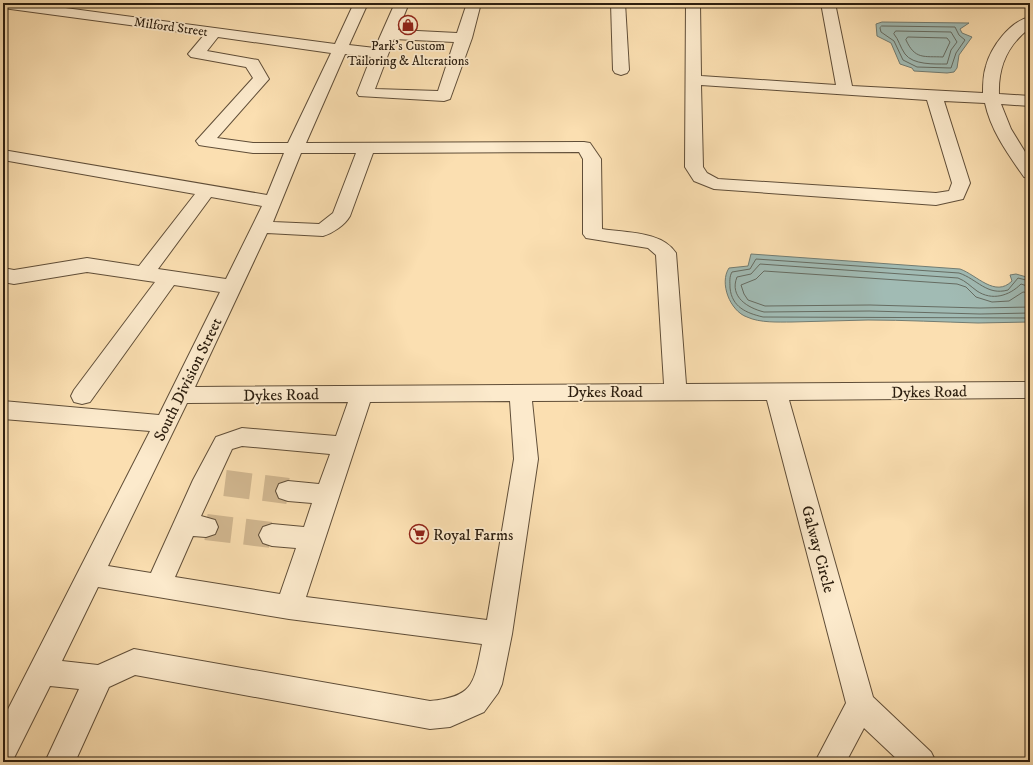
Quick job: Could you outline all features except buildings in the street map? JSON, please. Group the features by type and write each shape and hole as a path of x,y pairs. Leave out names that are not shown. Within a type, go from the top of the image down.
{"street":[{"name":"South Division Street","path":"3,750 166,424 273,202 295,147 338,49 361,3"},
{"path":"402,3 380,53 365,93 444,96 464,38 474,3"},
{"path":"618,3 621,70"},
{"path":"693,3 694,167 700,177 714,184 936,199 957,195 961,183 934,96"},
{"path":"828,3 845,90"},
{"name":"Milford Street","path":"3,4 338,49 380,53"},
{"path":"1030,21 1010,37 994,60 990,78 992,99 998,120 1011,147 1030,173"},
{"path":"215,32 196,54 252,63 261,79 205,141 252,148 584,147 592,159 593,234 654,243 666,253 675,391"},
{"path":"388,34 464,38"},
{"path":"693,80 1030,102"},
{"path":"260,227 323,230 340,216 367,147"},
{"path":"3,155 273,202"},
{"path":"144,273 207,190"},
{"path":"3,275 14,277 87,265 169,276 232,287"},
{"path":"82,396 169,276"},
{"name":"Dykes Road","path":"180,395 1030,390"},
{"path":"42,672 99,678 134,662 430,715 450,713 474,702 488,684 498,634 526,459 520,392"},
{"name":"Galway Circle","path":"776,392 861,705"},
{"path":"289,607 362,393"},
{"path":"3,410 166,424"},
{"path":"158,586 196,526 215,481 224,443 242,437 344,446"},
{"path":"288,491 327,495"},
{"path":"272,535 312,539"},
{"path":"91,575 289,607 498,634"},
{"path":"60,762 99,678"},
{"path":"830,762 861,705 921,762"}],"water":[{"path":"882,22 969,23 960,29 962,33 972,37 959,55 957,68 954,72 914,71 912,68 900,64 891,43 877,36 876,24"},
{"path":"751,254 960,269 986,284 999,287 1006,286 1012,281 1010,275 1016,274 1030,278 1030,322 978,323 868,320 769,322 752,319 741,314 731,303 725,281 729,268 748,266"}],"tunnel":[{"path":"225,483 288,491"},
{"path":"206,527 272,535"}],"place":[{"name":"Park's Custom Tailoring & Alterations","path":"408,25"},
{"name":"Royal Farms","path":"419,534"}]}
